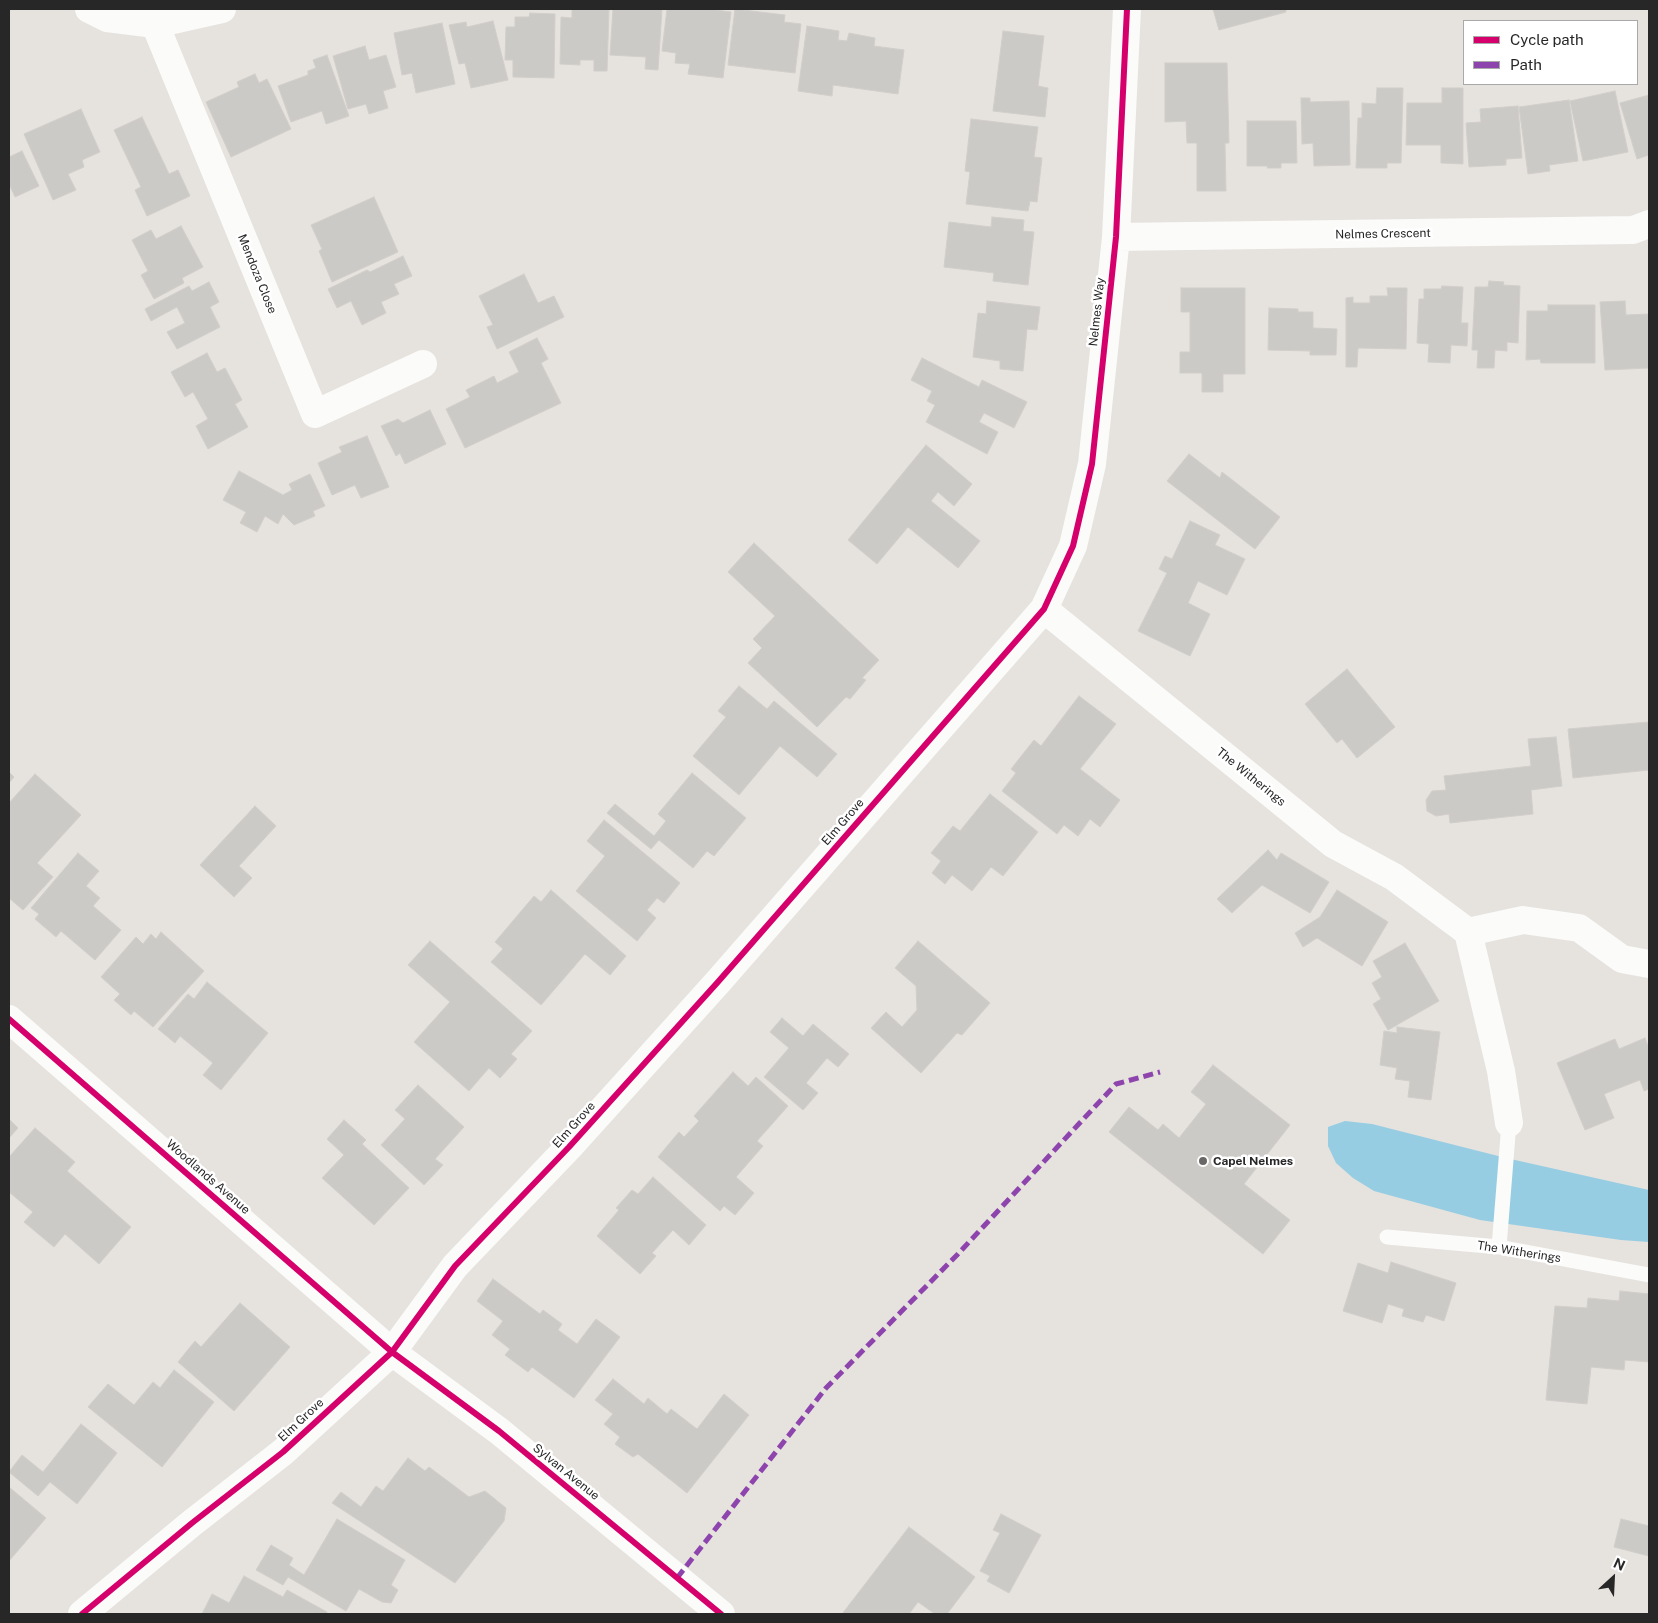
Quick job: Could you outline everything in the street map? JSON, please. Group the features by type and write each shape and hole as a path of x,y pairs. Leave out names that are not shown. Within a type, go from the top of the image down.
{"street":[{"path":"89,9 107,18 155,24 222,9"},
{"name":"Nelmes Way","path":"1044,608 1073,546 1092,464 1116,237 1127,9"},
{"name":"Mendoza Close","path":"155,24 315,414 422,364"},
{"name":"Nelmes Crescent","path":"1116,237 1633,230 1649,224"},
{"name":"The Witherings","path":"1044,608 1332,844 1394,877 1468,932"},
{"name":"Elm Grove","path":"82,1614 192,1523 283,1452 392,1352 455,1266 569,1147 704,998 1044,608"},
{"path":"1509,1123 1501,1071 1468,932 1523,920 1579,928 1622,959 1649,964"},
{"name":"Woodlands Avenue","path":"9,1019 392,1352"},
{"name":"Sylvan Avenue","path":"392,1352 499,1431 720,1614"}],"lane":[{"path":"1499,1247 1509,1123"},
{"name":"The Witherings","path":"1387,1237 1499,1247 1649,1275"}],"water":[{"path":"1345,1121 1372,1124 1506,1158 1649,1190 1649,1242 1621,1240 1480,1220 1374,1191 1353,1178 1336,1163 1328,1146 1328,1127"}],"building":[{"path":"572,9 609,9 607,71 594,71 594,60 580,60 580,65 560,64 561,17 572,18"},
{"path":"613,9 662,9 658,70 645,69 646,57 610,55"},
{"path":"667,9 708,9 731,12 723,78 688,74 690,64 675,63 676,53 662,51"},
{"path":"735,9 785,15 784,22 801,24 795,73 728,65"},
{"path":"1213,9 1286,9 1286,12 1219,30"},
{"path":"530,13 555,14 554,78 513,77 513,60 505,60 506,27 515,27 515,17 529,17"},
{"path":"493,21 508,80 471,88 465,63 459,64 449,25 466,22 467,27"},
{"path":"442,23 455,84 416,93 412,73 402,75 394,33"},
{"path":"807,26 839,31 838,40 847,41 849,33 875,38 874,46 904,50 898,94 833,85 832,96 798,91"},
{"path":"1003,31 1044,36 1038,86 1048,88 1045,117 993,111"},
{"path":"365,46 369,60 386,55 396,87 383,91 388,108 369,114 366,104 348,109 333,56"},
{"path":"327,55 349,116 326,124 322,111 291,122 278,86 308,75 308,71 316,68 313,60"},
{"path":"1165,63 1227,63 1229,143 1225,143 1226,191 1197,191 1197,143 1187,143 1186,121 1165,122"},
{"path":"255,74 259,83 267,79 291,129 231,157 206,102 239,87 237,82"},
{"path":"1377,88 1403,88 1401,163 1387,163 1387,168 1356,168 1358,118 1362,118 1362,103 1376,104"},
{"path":"1442,88 1463,88 1463,164 1441,163 1441,145 1406,145 1407,103 1442,103"},
{"path":"1615,91 1628,152 1583,161 1570,101"},
{"path":"1649,95 1649,155 1637,159 1620,103"},
{"path":"1301,98 1310,98 1310,102 1349,101 1350,165 1314,166 1313,143 1302,144"},
{"path":"1569,100 1578,161 1549,165 1550,171 1528,174 1519,107"},
{"path":"1518,106 1522,158 1506,159 1506,165 1469,167 1466,123 1481,122 1480,109"},
{"path":"81,109 100,152 82,160 84,167 68,174 76,190 53,200 24,134"},
{"path":"142,117 169,174 178,170 190,196 147,216 135,190 141,187 114,130"},
{"path":"971,119 1038,127 1034,157 1042,158 1037,202 1030,201 1028,211 966,204 970,172 965,171"},
{"path":"1247,121 1296,121 1297,163 1281,163 1281,168 1247,166"},
{"path":"22,151 39,186 15,197 9,187 9,157"},
{"path":"374,197 398,252 332,282 319,251 322,249 311,225"},
{"path":"992,217 1024,220 1023,231 1034,232 1028,285 993,281 994,273 944,267 949,222 991,227"},
{"path":"181,226 203,267 182,278 184,283 154,299 141,275 148,271 132,240 151,230 156,239"},
{"path":"403,256 412,276 394,284 399,294 381,302 386,313 362,325 351,301 337,308 328,289 367,270 370,272"},
{"path":"524,274 538,303 554,296 564,317 497,349 487,327 493,325 479,296"},
{"path":"1489,281 1504,282 1503,285 1520,286 1518,343 1507,342 1507,351 1495,350 1494,368 1477,368 1478,350 1472,350 1475,287 1488,287"},
{"path":"209,282 219,302 210,307 220,327 177,349 167,332 185,323 177,307 151,321 145,309 189,286 192,291"},
{"path":"1442,286 1463,287 1461,323 1468,323 1467,346 1451,345 1450,363 1428,362 1429,344 1417,343 1419,299 1424,299 1424,289 1441,289"},
{"path":"1181,288 1245,288 1245,374 1223,374 1223,392 1202,392 1202,373 1180,373 1180,352 1190,352 1190,312 1181,312"},
{"path":"1387,288 1407,288 1406,349 1358,348 1357,367 1346,367 1346,298 1353,297 1353,303 1370,303 1370,296 1388,296"},
{"path":"987,301 1040,307 1037,330 1027,329 1023,371 1000,369 1000,361 973,357 978,313 986,314"},
{"path":"1625,301 1626,315 1649,314 1649,368 1605,370 1600,302"},
{"path":"1548,305 1595,305 1595,363 1541,363 1540,359 1526,360 1527,311 1548,311"},
{"path":"1269,308 1298,309 1298,312 1313,312 1313,328 1337,329 1336,355 1310,355 1310,351 1268,350"},
{"path":"537,338 548,359 541,363 561,403 465,448 446,409 470,397 466,390 494,376 497,383 519,372 509,352"},
{"path":"207,353 217,372 225,368 242,400 235,404 248,427 208,449 196,426 208,419 193,392 185,397 171,372"},
{"path":"922,358 979,387 982,380 1027,402 1014,428 984,413 979,422 998,432 987,454 926,422 935,405 927,401 932,391 911,380"},
{"path":"430,410 446,444 405,464 400,453 396,456 381,426 398,419 403,423"},
{"path":"367,436 389,487 361,498 355,485 332,495 318,463 342,452 339,447"},
{"path":"926,445 972,484 954,506 938,492 931,501 980,541 958,568 908,527 877,564 848,540"},
{"path":"1189,454 1220,478 1222,472 1280,517 1255,549 1167,481"},
{"path":"239,471 283,495 292,490 289,484 310,474 325,506 313,511 315,516 294,525 283,514 278,524 265,516 257,532 240,523 246,512 223,500"},
{"path":"1190,521 1220,535 1215,545 1245,559 1227,595 1198,581 1188,603 1210,614 1190,656 1138,631 1167,573 1159,569 1165,556 1172,559"},
{"path":"754,543 879,660 862,678 866,680 850,699 846,697 817,727 748,663 762,648 753,639 775,616 728,572"},
{"path":"1347,669 1395,727 1357,758 1342,739 1337,743 1305,704"},
{"path":"739,686 767,709 774,701 837,754 817,777 780,746 739,795 693,756 726,717 718,711"},
{"path":"1079,696 1116,724 1080,769 1120,800 1100,827 1090,819 1078,836 1064,825 1057,834 1002,791 1016,773 1011,769 1034,740 1041,746"},
{"path":"1649,722 1649,770 1573,778 1568,729"},
{"path":"1556,737 1562,786 1531,790 1533,814 1450,823 1449,814 1436,816 1427,811 1426,800 1432,791 1446,790 1444,776 1531,766 1528,739"},
{"path":"9,772 14,777 9,783"},
{"path":"692,773 746,818 714,856 707,851 693,868 659,840 651,849 607,813 615,804 654,836 666,821 658,814"},
{"path":"35,774 81,815 37,863 53,877 23,910 9,898 9,803"},
{"path":"990,794 1038,832 1003,876 991,867 972,891 952,875 945,884 932,873 941,861 931,853 953,826 960,831"},
{"path":"255,806 276,826 239,866 252,878 234,897 200,865"},
{"path":"604,820 680,883 664,903 657,898 647,910 656,918 637,941 576,891 605,856 587,841"},
{"path":"1268,850 1277,860 1281,853 1329,882 1310,913 1262,885 1232,913 1217,899"},
{"path":"78,853 99,871 86,886 100,898 93,906 121,930 95,960 61,931 56,937 35,919 39,914 31,908"},
{"path":"551,890 626,956 610,975 585,954 541,1005 491,962 503,949 495,942 534,896 541,902"},
{"path":"1337,890 1388,922 1362,966 1317,938 1303,947 1295,933 1320,917"},
{"path":"161,932 204,971 153,1027 134,1011 131,1015 114,1000 120,994 101,977 136,937 143,944 151,934 156,939"},
{"path":"430,941 532,1031 511,1054 517,1059 500,1078 489,1068 469,1091 414,1042 450,1002 408,965"},
{"path":"918,941 990,1003 962,1035 957,1033 921,1073 871,1028 886,1012 902,1027 917,1010 916,986 895,968"},
{"path":"1405,943 1439,1001 1388,1030 1373,1004 1381,999 1372,983 1382,977 1373,961"},
{"path":"207,982 268,1033 221,1090 203,1075 213,1063 180,1036 175,1043 158,1029 188,994 194,999"},
{"path":"782,1018 803,1036 813,1024 849,1054 838,1067 827,1058 806,1083 818,1093 803,1110 764,1077 789,1048 770,1032"},
{"path":"1397,1027 1440,1032 1431,1100 1408,1097 1410,1081 1395,1079 1397,1068 1380,1065 1384,1031 1397,1033"},
{"path":"1645,1038 1649,1049 1649,1089 1644,1091 1640,1080 1604,1094 1614,1118 1585,1130 1557,1063 1615,1039 1619,1049"},
{"name":"Capel Nelmes","path":"1213,1065 1290,1125 1244,1184 1290,1220 1263,1254 1109,1132 1129,1107 1158,1130 1163,1124 1179,1138 1206,1104 1191,1092"},
{"path":"733,1072 748,1086 756,1077 788,1106 757,1141 763,1146 736,1177 754,1193 735,1215 724,1206 720,1211 658,1157 679,1132 684,1137 699,1121 694,1116"},
{"path":"418,1085 464,1127 435,1159 443,1165 424,1185 381,1145 405,1119 395,1110"},
{"path":"9,1119 18,1128 9,1138"},
{"path":"344,1120 366,1140 362,1144 409,1188 374,1225 322,1178 344,1155 327,1139"},
{"path":"35,1128 75,1162 67,1171 131,1227 99,1264 65,1234 54,1247 24,1222 33,1212 9,1192 9,1157"},
{"path":"653,1177 706,1225 689,1245 673,1230 652,1253 656,1256 640,1274 597,1236 619,1210 616,1208 632,1190 638,1194"},
{"path":"1391,1262 1456,1283 1444,1321 1426,1315 1423,1322 1402,1316 1404,1309 1388,1304 1382,1323 1343,1311 1358,1263 1388,1273"},
{"path":"493,1279 540,1314 543,1310 562,1324 558,1330 577,1344 596,1319 620,1337 574,1398 532,1367 528,1372 505,1355 510,1349 492,1335 503,1321 477,1301"},
{"path":"1620,1291 1649,1294 1649,1362 1625,1360 1624,1370 1591,1367 1587,1404 1546,1400 1555,1306 1587,1308 1588,1298 1619,1301"},
{"path":"240,1303 290,1347 234,1411 178,1362 195,1341 201,1347"},
{"path":"174,1370 214,1402 162,1467 88,1407 108,1384 134,1405 153,1382 160,1388"},
{"path":"613,1379 644,1404 648,1398 667,1414 671,1409 697,1429 724,1394 749,1415 687,1493 638,1454 633,1457 615,1444 620,1437 604,1424 613,1414 595,1400"},
{"path":"81,1424 117,1453 77,1504 50,1482 38,1496 9,1472 22,1455 43,1472"},
{"path":"408,1458 425,1471 429,1467 469,1497 485,1491 506,1508 504,1521 455,1583 332,1503 341,1492 361,1507 376,1486 383,1491"},
{"path":"9,1487 46,1518 9,1561"},
{"path":"1001,1514 1041,1535 1009,1593 987,1581 990,1576 980,1571 1000,1533 993,1530"},
{"path":"337,1519 405,1560 391,1585 398,1590 391,1603 382,1602 359,1589 346,1611 288,1577 283,1585 256,1570 271,1545 293,1558 289,1565 304,1575"},
{"path":"1621,1519 1649,1526 1649,1556 1614,1547"},
{"path":"909,1527 975,1577 947,1614 935,1614 918,1602 909,1614 842,1614"},
{"path":"244,1576 283,1597 287,1590 327,1612 326,1614 202,1614 212,1594 229,1603"}],"marked path":[{"path":"677,1578 826,1388 957,1255 1116,1084 1160,1072"}],"cycle path":[{"path":"82,1614 192,1523 283,1452 392,1352 455,1266 569,1147 717,983 1044,609 1073,546 1092,464 1116,237 1127,9"},
{"path":"9,1019 392,1352 499,1431 721,1614"}],"place":[{"name":"Capel Nelmes","path":"1203,1161"}]}
